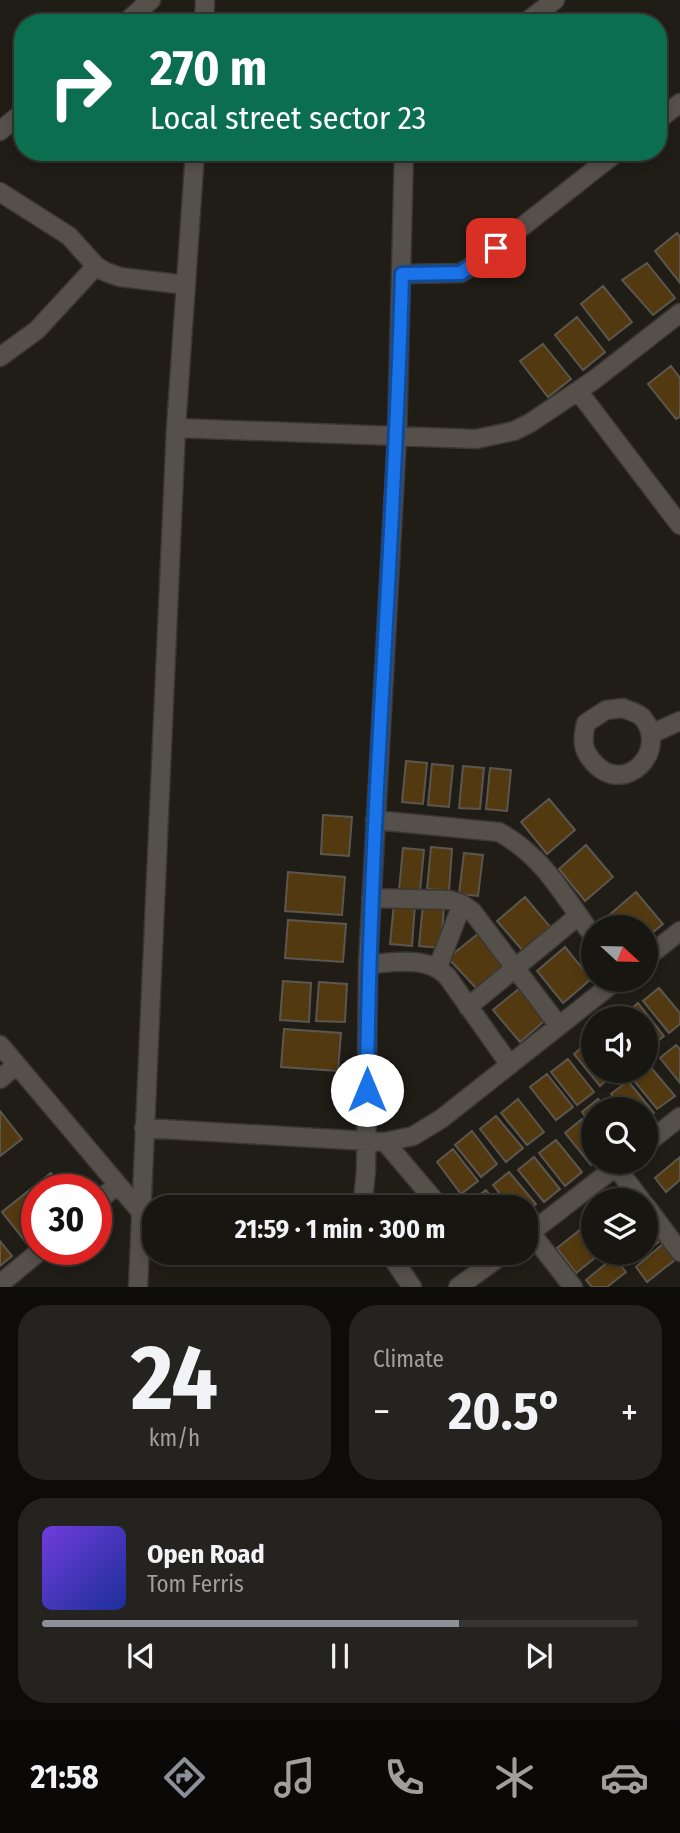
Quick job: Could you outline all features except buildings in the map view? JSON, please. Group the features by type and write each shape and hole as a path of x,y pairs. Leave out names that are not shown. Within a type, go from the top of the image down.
{"street":[{"path":"135,14 151,0"},
{"path":"537,14 555,0"},
{"path":"0,131 14,119"},
{"path":"138,1287 176,428 194,161"},
{"path":"363,1195 367,1141 368,964 397,438 404,161"},
{"path":"402,274 461,273 606,161"},
{"path":"0,192 69,236 96,267 120,277 186,285"},
{"path":"0,357 37,330 96,267"},
{"path":"176,428 476,439 513,431 578,391 680,313"},
{"path":"578,391 678,517"},
{"path":"651,734 680,721"},
{"path":"375,820 499,832 537,859 581,920"},
{"path":"371,898 450,900 462,904 472,911 559,1026"},
{"path":"438,967 462,904"},
{"path":"468,1007 578,916"},
{"path":"658,948 680,931"},
{"path":"368,964 424,962 438,967 510,1065"},
{"path":"144,1128 385,1142 413,1136 432,1125 602,992"},
{"path":"0,1045 141,1212"},
{"path":"0,1079 16,1065"},
{"path":"658,1134 680,1117"},
{"path":"385,1142 430,1195"},
{"path":"538,1227 606,1174"},
{"path":"112,1189 117,1185"},
{"path":"658,1222 680,1252"},
{"path":"538,1247 573,1287"},
{"path":"0,1284 23,1265"},
{"path":"397,1265 412,1287"},
{"path":"457,1287 478,1265"}],"route":[{"path":"367,1090 368,964 397,438 402,274 461,273 496,248"}]}
